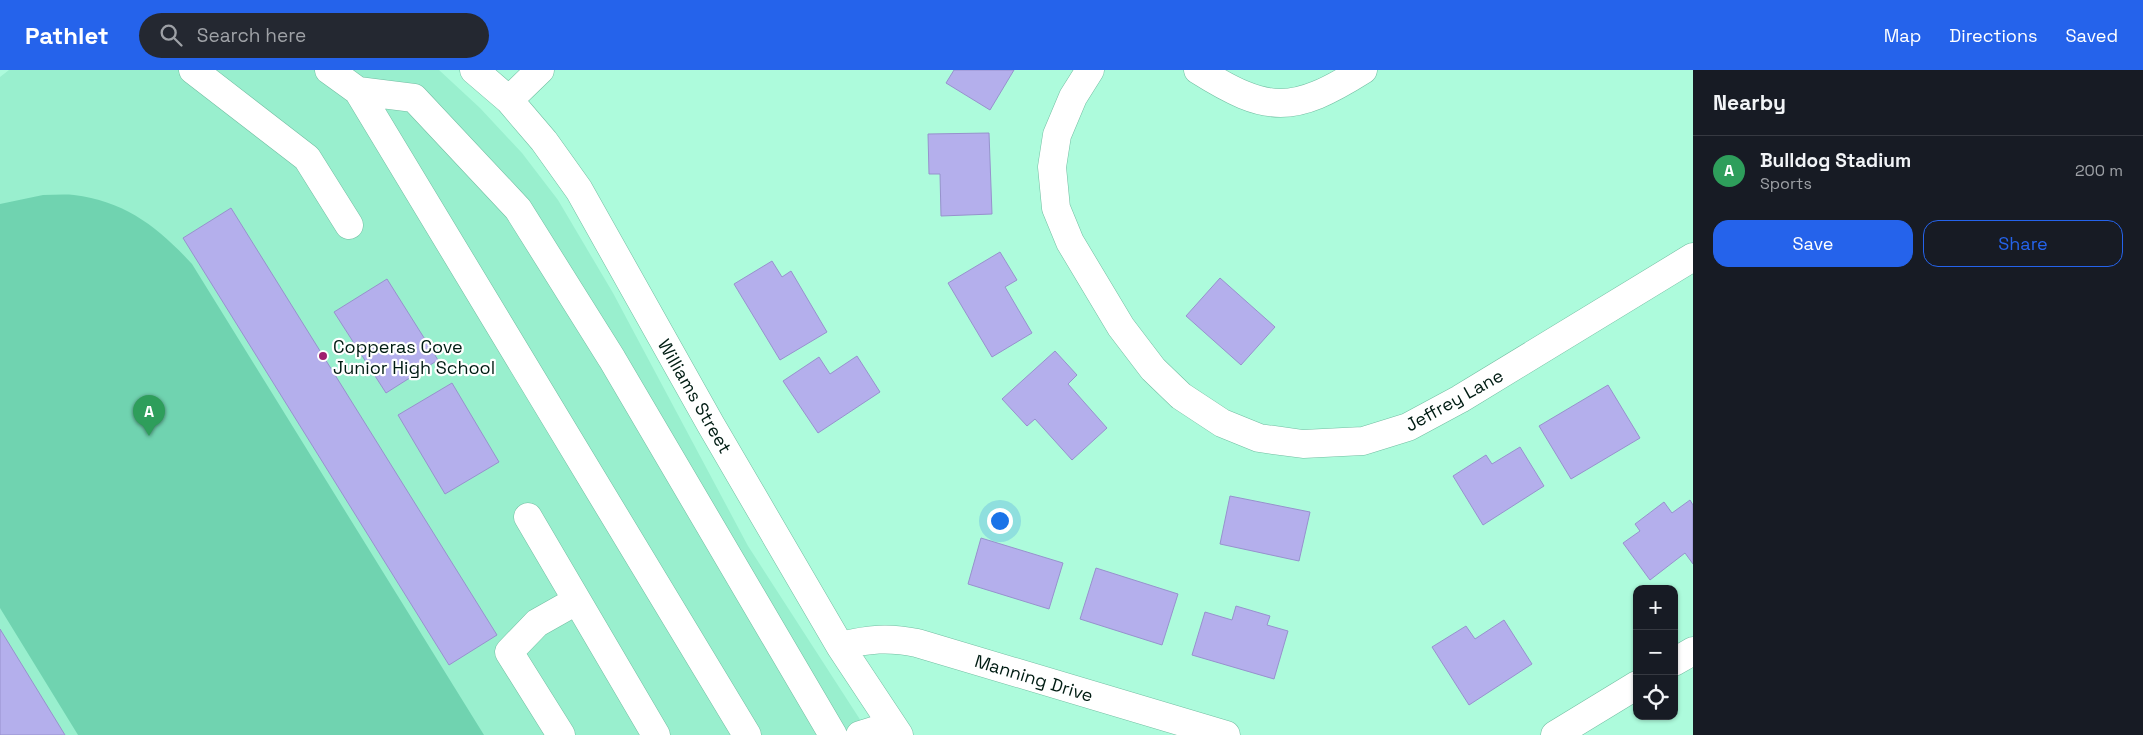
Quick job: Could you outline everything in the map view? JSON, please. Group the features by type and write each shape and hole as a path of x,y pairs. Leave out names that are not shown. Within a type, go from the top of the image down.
{"street":[{"path":"193,70 307,158 349,225"},
{"path":"330,70 358,91 747,735"},
{"name":"Williams Street","path":"474,70 509,100 544,141 579,190 711,425 840,646 895,730"},
{"path":"509,100 540,70"},
{"name":"Jeffrey Lane","path":"1090,70 1073,97 1057,135 1052,167 1056,208 1070,242 1121,327 1153,369 1181,396 1222,423 1259,438 1303,444 1363,441 1408,427 1460,399 1693,257"},
{"path":"1198,70 1254,100 1277,104 1302,101 1336,87 1363,70"},
{"path":"358,91 414,98 518,209 612,359 833,735"},
{"path":"528,517 576,601 646,732"},
{"path":"561,735 509,652 537,623 576,601"},
{"name":"Manning Drive","path":"840,646 872,639 895,639 917,643 1226,735"},
{"path":"1678,660 1693,651"},
{"path":"1555,735 1633,687"},
{"path":"860,735 895,730"}],"shaded area":[{"name":"Copperas Cove Junior High School","path":"9,70 439,70 480,108 522,153 558,200 613,293 748,546 870,735 0,735 0,77"},
{"path":"43,195 70,195 92,198 125,210 154,228 192,264 484,735 78,735 0,608 0,204"}],"building":[{"path":"954,70 1014,70 990,110 946,83"},
{"path":"989,133 992,214 941,216 940,174 929,174 928,134"},
{"path":"231,208 497,635 449,665 183,238"},
{"path":"1000,252 1017,280 1005,287 1032,333 992,357 948,283"},
{"path":"772,261 782,277 791,271 827,332 780,360 734,284"},
{"path":"1220,278 1275,327 1241,365 1186,316"},
{"path":"387,279 438,360 386,393 334,312"},
{"path":"1055,351 1077,375 1068,384 1107,428 1072,460 1035,419 1027,426 1002,399"},
{"path":"857,356 880,392 818,433 783,381 819,357 830,374"},
{"path":"452,383 499,462 445,494 398,415"},
{"path":"1608,385 1640,438 1571,479 1539,426"},
{"path":"1520,447 1544,486 1483,525 1453,476 1486,455 1492,464"},
{"path":"1230,496 1310,512 1299,561 1220,544"},
{"path":"1690,500 1693,505 1693,564 1685,553 1650,580 1623,543 1640,531 1635,524 1664,502 1672,513"},
{"path":"981,538 1063,563 1049,609 968,584"},
{"path":"1096,568 1178,594 1162,645 1080,619"},
{"path":"1236,606 1270,616 1267,625 1288,631 1274,679 1192,655 1205,612 1232,620"},
{"path":"1504,620 1532,664 1469,705 1432,647 1466,626 1475,639"},
{"path":"0,629 65,735 0,735"}],"place":[{"name":"Copperas Cove Junior High School","path":"323,356"},
{"name":"Bulldog Stadium","path":"149,436"}]}
